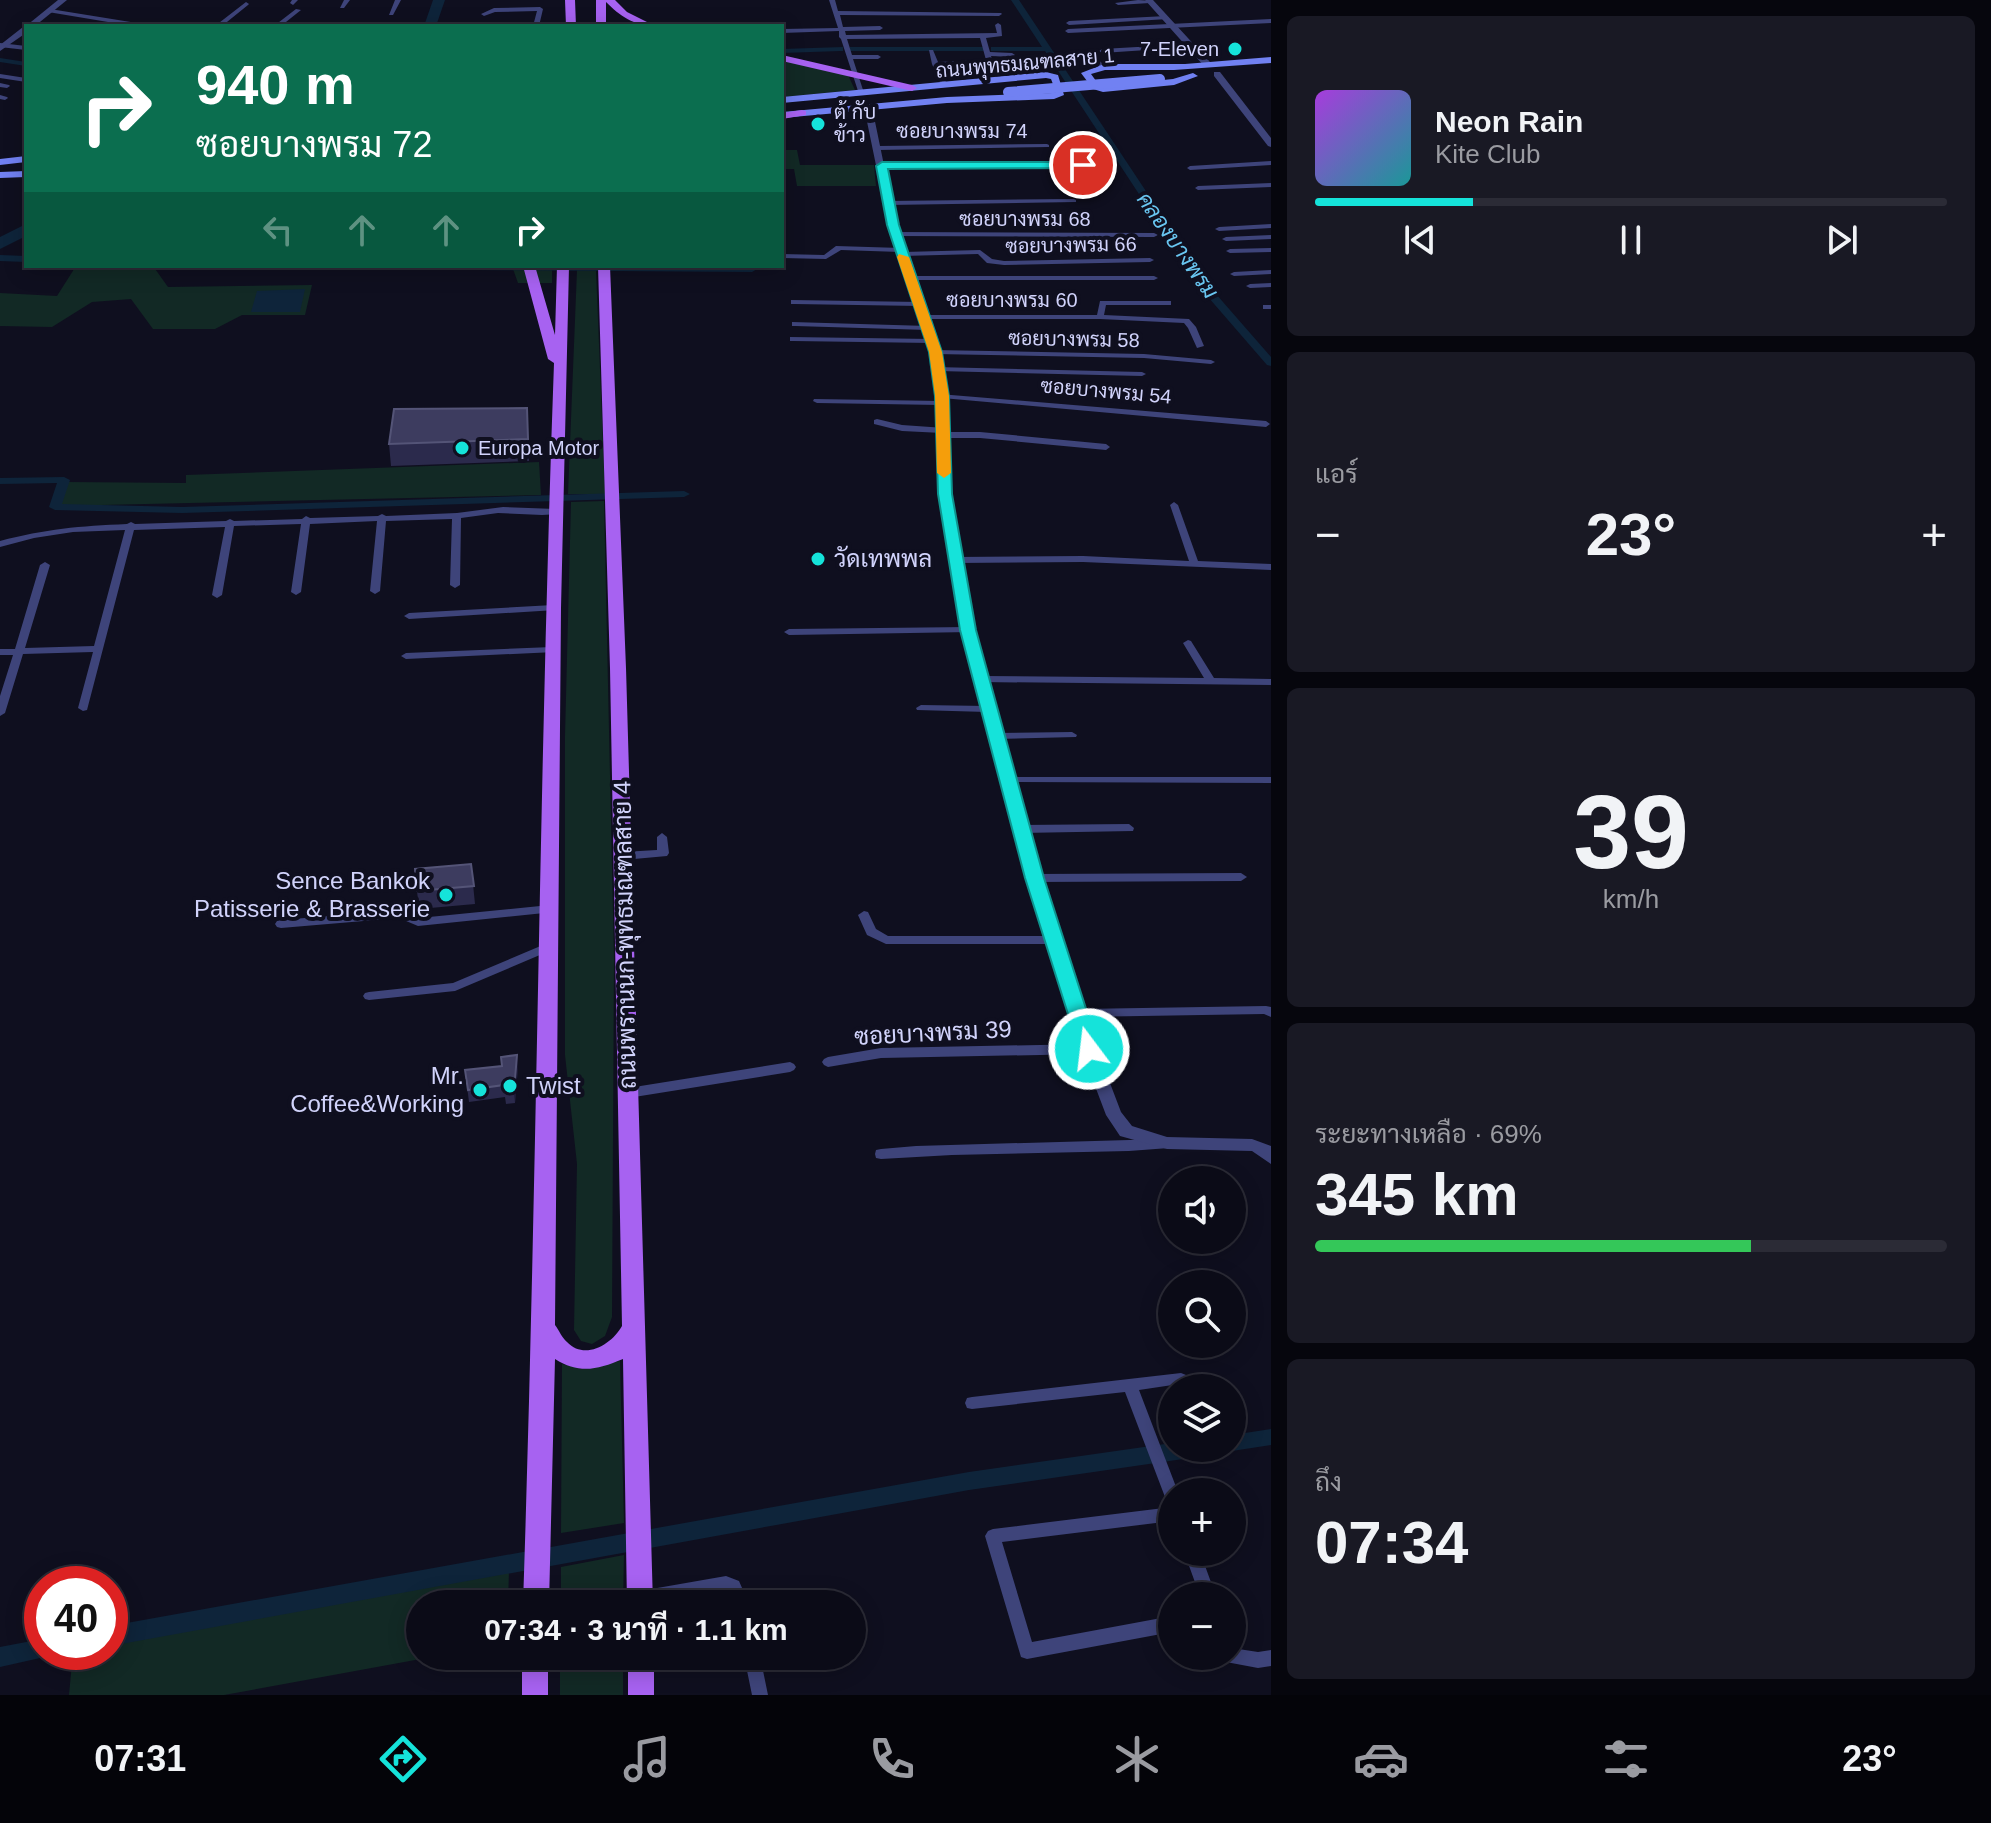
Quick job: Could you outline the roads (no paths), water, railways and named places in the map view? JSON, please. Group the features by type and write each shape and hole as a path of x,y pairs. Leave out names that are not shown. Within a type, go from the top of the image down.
{"main road":[{"path":"570,0 571,24"},
{"path":"601,0 601,24"},
{"path":"609,0 624,14 646,24"},
{"path":"784,58 910,93"},
{"name":"ถนนพุทธมณฑลสาย 1","path":"1158,74 1184,66 1271,60"},
{"path":"1184,66 1104,67 1086,73 1098,89 1174,82 1193,76"},
{"name":"ถนนพุทธมณฑลสาย 1","path":"784,114 910,93 1006,89 1158,74 1193,76 1271,70"},
{"path":"784,102 861,93 910,93 931,86 1050,75 1056,79 1061,93 1054,96 947,100 784,114"},
{"path":"931,86 967,87"},
{"name":"ถนนพุทธมณฑลสาย 1","path":"784,102 967,87 1006,89"},
{"path":"947,100 1006,89"},
{"path":"0,163 24,161"},
{"path":"0,177 24,177"},
{"path":"530,268 560,378"},
{"path":"536,1590 544,1327 552,650 564,268"},
{"name":"ถนนพรานนก-พุทธมณฑลสาย 4","path":"604,268 623,856 639,1590"},
{"path":"544,1327 559,1350 576,1360 598,1359 622,1348 635,1325"},
{"path":"535,1670 535,1695"},
{"path":"641,1670 641,1695"}],"street":[{"path":"33,24 63,0"},
{"path":"342,7 347,0"},
{"path":"391,14 398,0"},
{"path":"536,24 539,0"},
{"path":"832,0 861,93"},
{"path":"1118,3 1149,1 1207,64"},
{"path":"221,24 246,4"},
{"path":"484,14 494,10 540,9"},
{"path":"280,24 298,10"},
{"path":"50,11 131,24"},
{"path":"835,13 999,14"},
{"path":"1166,18 1068,27 1271,21"},
{"path":"784,31 982,36 1000,35 998,25"},
{"path":"841,33 880,28"},
{"path":"4,45 24,31"},
{"path":"935,64 987,64 990,62 989,54 982,36"},
{"path":"4,45 24,42"},
{"path":"4,45 24,48"},
{"path":"1102,51 1190,46"},
{"path":"931,51 944,85"},
{"path":"989,54 1012,55"},
{"path":"849,57 878,57"},
{"path":"1094,59 1104,67"},
{"path":"1217,74 1269,140"},
{"path":"0,76 24,80"},
{"path":"868,107 896,234 928,328 938,369 945,494 968,630 1034,878 1080,1013 1089,1049 1114,1115 1126,1131 1167,1143"},
{"name":"ซอยบางพรม 74","path":"878,148 1047,146"},
{"path":"1190,168 1271,163"},
{"path":"882,166 1083,165"},
{"path":"1198,188 1271,185"},
{"path":"888,203 1074,201"},
{"path":"1219,229 1271,226"},
{"name":"ซอยบางพรม 68","path":"896,234 1154,235"},
{"path":"1226,239 1271,237"},
{"path":"784,256 826,257 839,248 975,255"},
{"path":"1230,251 1271,250"},
{"name":"ซอยบางพรม 66","path":"902,253 983,253 990,261 1004,263 1150,260"},
{"path":"1234,274 1271,272"},
{"path":"911,278 1154,278"},
{"path":"1250,286 1271,285"},
{"path":"794,302 928,328"},
{"name":"ซอยบางพรม 60","path":"1100,317 1103,303 1168,303"},
{"name":"ซอยบางพรม 60","path":"928,328 1100,317 1186,321 1200,346"},
{"path":"795,324 928,328"},
{"path":"793,339 928,328"},
{"name":"ซอยบางพรม 58","path":"928,328 1211,362"},
{"path":"938,369 1142,374"},
{"name":"ซอยบางพรม 54","path":"817,401 942,400 1266,424"},
{"path":"877,422 942,433 1106,447"},
{"path":"1174,505 1194,563"},
{"path":"0,544 34,535 131,525 457,516 556,508"},
{"path":"455,585 457,516"},
{"path":"375,591 382,517"},
{"path":"296,592 306,519"},
{"path":"217,595 230,522"},
{"path":"83,708 131,525"},
{"path":"956,560 1083,559 1271,567"},
{"path":"0,713 45,565"},
{"path":"409,616 553,608"},
{"path":"789,632 968,630"},
{"path":"1188,643 1211,681"},
{"path":"0,652 99,649"},
{"path":"406,656 552,650"},
{"path":"981,679 1270,684"},
{"path":"921,708 987,709"},
{"path":"995,736 1072,735"},
{"path":"1007,780 1271,780"},
{"path":"1021,829 1129,828"},
{"path":"623,856 663,853 662,837"},
{"path":"1034,878 1241,877"},
{"path":"281,924 400,914 418,922 550,909"},
{"path":"864,915 871,932 886,940 1055,940"},
{"path":"369,996 455,987 550,946"},
{"path":"1080,1013 1266,1010 1271,1013"},
{"name":"ซอยบางพรม 39","path":"828,1062 881,1053 1089,1049"},
{"path":"628,1093 790,1067"},
{"path":"881,1154 1086,1150 1167,1143 1230,1143 1268,1150"},
{"path":"972,1403 1158,1382"},
{"path":"1130,1385 1166,1478"},
{"path":"1158,1516 993,1536 1027,1651 1158,1627"},
{"path":"658,1590 726,1583 736,1590"},
{"path":"1246,1658 1271,1658"},
{"path":"755,1670 760,1695"}],"water":[{"path":"305,289 300,312 251,312 257,291"}],"waterway":[{"path":"431,24 439,0"},
{"name":"คลองบางพรม","path":"1015,0 1047,49"},
{"path":"784,51 840,49"},
{"path":"853,49 983,49"},
{"path":"994,49 1047,49"},
{"name":"คลองบางพรม","path":"1047,49 1205,288 1271,363"},
{"path":"0,60 24,64"},
{"path":"0,244 24,230"},
{"path":"19,234 24,234"},
{"path":"0,258 24,259"},
{"path":"613,268 752,269"},
{"path":"0,481 64,480 55,507 182,510 684,494"},
{"path":"1246,1441 1271,1437"},
{"path":"128,1633 969,1481 1158,1454"},
{"path":"0,1657 24,1652"}],"place":[{"name":"7-Eleven","path":"1235,49"},
{"name":"ตู้ กับ ข้าว","path":"818,124"},
{"name":"Europa Motor","path":"462,448"},
{"name":"วัดเทพพล","path":"818,559"},
{"name":"Sence Bankok Patisserie & Brasserie","path":"446,895"},
{"name":"Twist","path":"510,1086"},
{"name":"Mr. Coffee&Working","path":"480,1090"}]}
